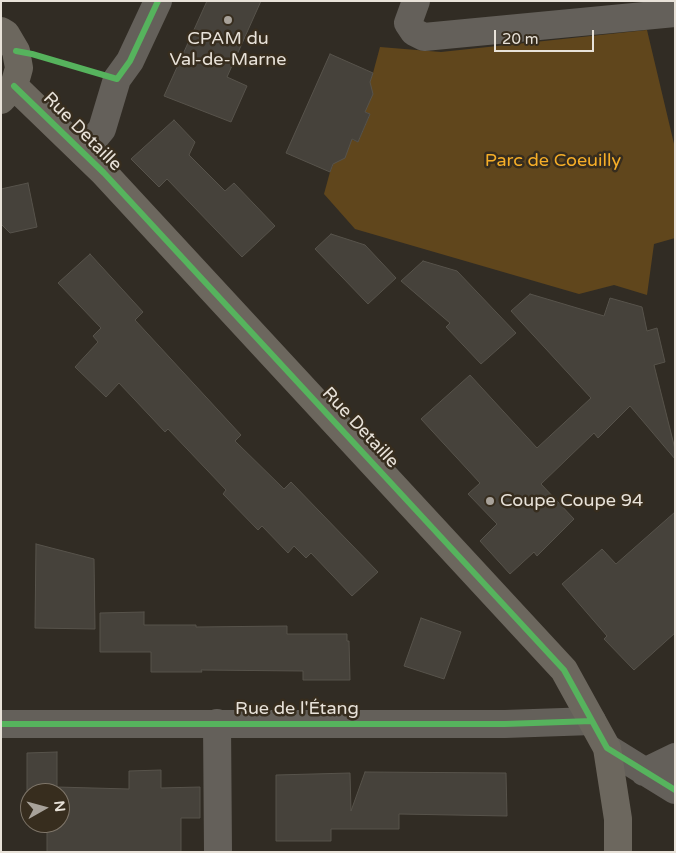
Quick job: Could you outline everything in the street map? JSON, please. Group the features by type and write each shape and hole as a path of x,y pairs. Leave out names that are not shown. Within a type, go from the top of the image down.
{"street":[{"path":"83,152 102,129 117,79 130,61 158,1"},
{"path":"416,1 408,23 414,32 424,37 675,13"},
{"path":"1,31 6,34 16,51 19,68 8,93"},
{"name":"Rue Detaille","path":"8,93 83,152 564,670 607,748 675,790"},
{"name":"Rue de l'Étang","path":"1,724 505,724 592,721"},
{"path":"217,724 218,852"},
{"path":"607,748 618,819 618,852"},
{"path":"644,772 675,757"}],"green space":[{"name":"Parc de Coeuilly","path":"647,30 675,148 675,238 654,244 647,295 614,285 579,294 355,229 324,194 330,172 345,137 358,142 370,114 358,108 373,73 380,47 441,52"}],"building":[{"path":"207,1 261,1 227,77 247,86 231,122 164,96"},
{"path":"330,54 373,73 370,82 373,94 365,112 370,114 358,142 352,139 345,158 333,164 330,172 286,153"},
{"path":"174,120 195,142 189,155 225,191 234,183 275,226 242,257 167,179 159,187 131,159"},
{"path":"28,183 37,227 10,233 1,224 1,189"},
{"path":"331,234 365,245 396,278 368,304 315,249"},
{"path":"90,254 143,312 135,320 241,435 235,441 284,489 291,482 378,572 352,596 311,553 306,558 294,546 288,553 262,526 258,530 223,494 226,490 168,429 165,432 119,383 106,397 75,367 98,342 93,336 101,328 58,283"},
{"path":"423,261 457,271 516,333 481,364 446,327 450,323 401,281"},
{"path":"530,294 604,316 610,298 642,307 647,331 657,328 665,362 654,365 675,449 675,459 630,406 598,438 594,433 541,484 574,519 537,556 534,552 510,574 480,541 497,524 468,494 480,483 421,419 470,375 537,448 591,398 511,311"},
{"path":"675,512 675,633 634,670 604,639 607,636 562,584 602,549 616,564"},
{"path":"36,544 94,559 95,629 35,628"},
{"path":"144,612 144,625 196,625 196,627 287,626 287,634 347,634 347,641 349,641 350,680 303,680 303,671 201,670 202,672 151,672 151,652 100,652 100,613"},
{"path":"421,618 461,632 444,679 404,666"},
{"path":"57,752 57,783 27,783 27,753"},
{"path":"161,770 161,788 200,787 200,818 181,818 181,852 47,852 47,833 70,833 70,787 129,789 129,771"},
{"path":"365,772 506,773 507,816 399,814 399,829 331,829 331,841 276,841 276,775 350,773 351,811"}],"cycle path":[{"path":"16,51 117,79 130,61 158,1"},
{"path":"14,86 104,173 564,670 607,748 675,790"},
{"path":"1,724 505,724 592,721"}],"place":[{"name":"CPAM du Val-de-Marne","path":"228,20"},
{"name":"Coupe Coupe 94","path":"490,501"}]}
